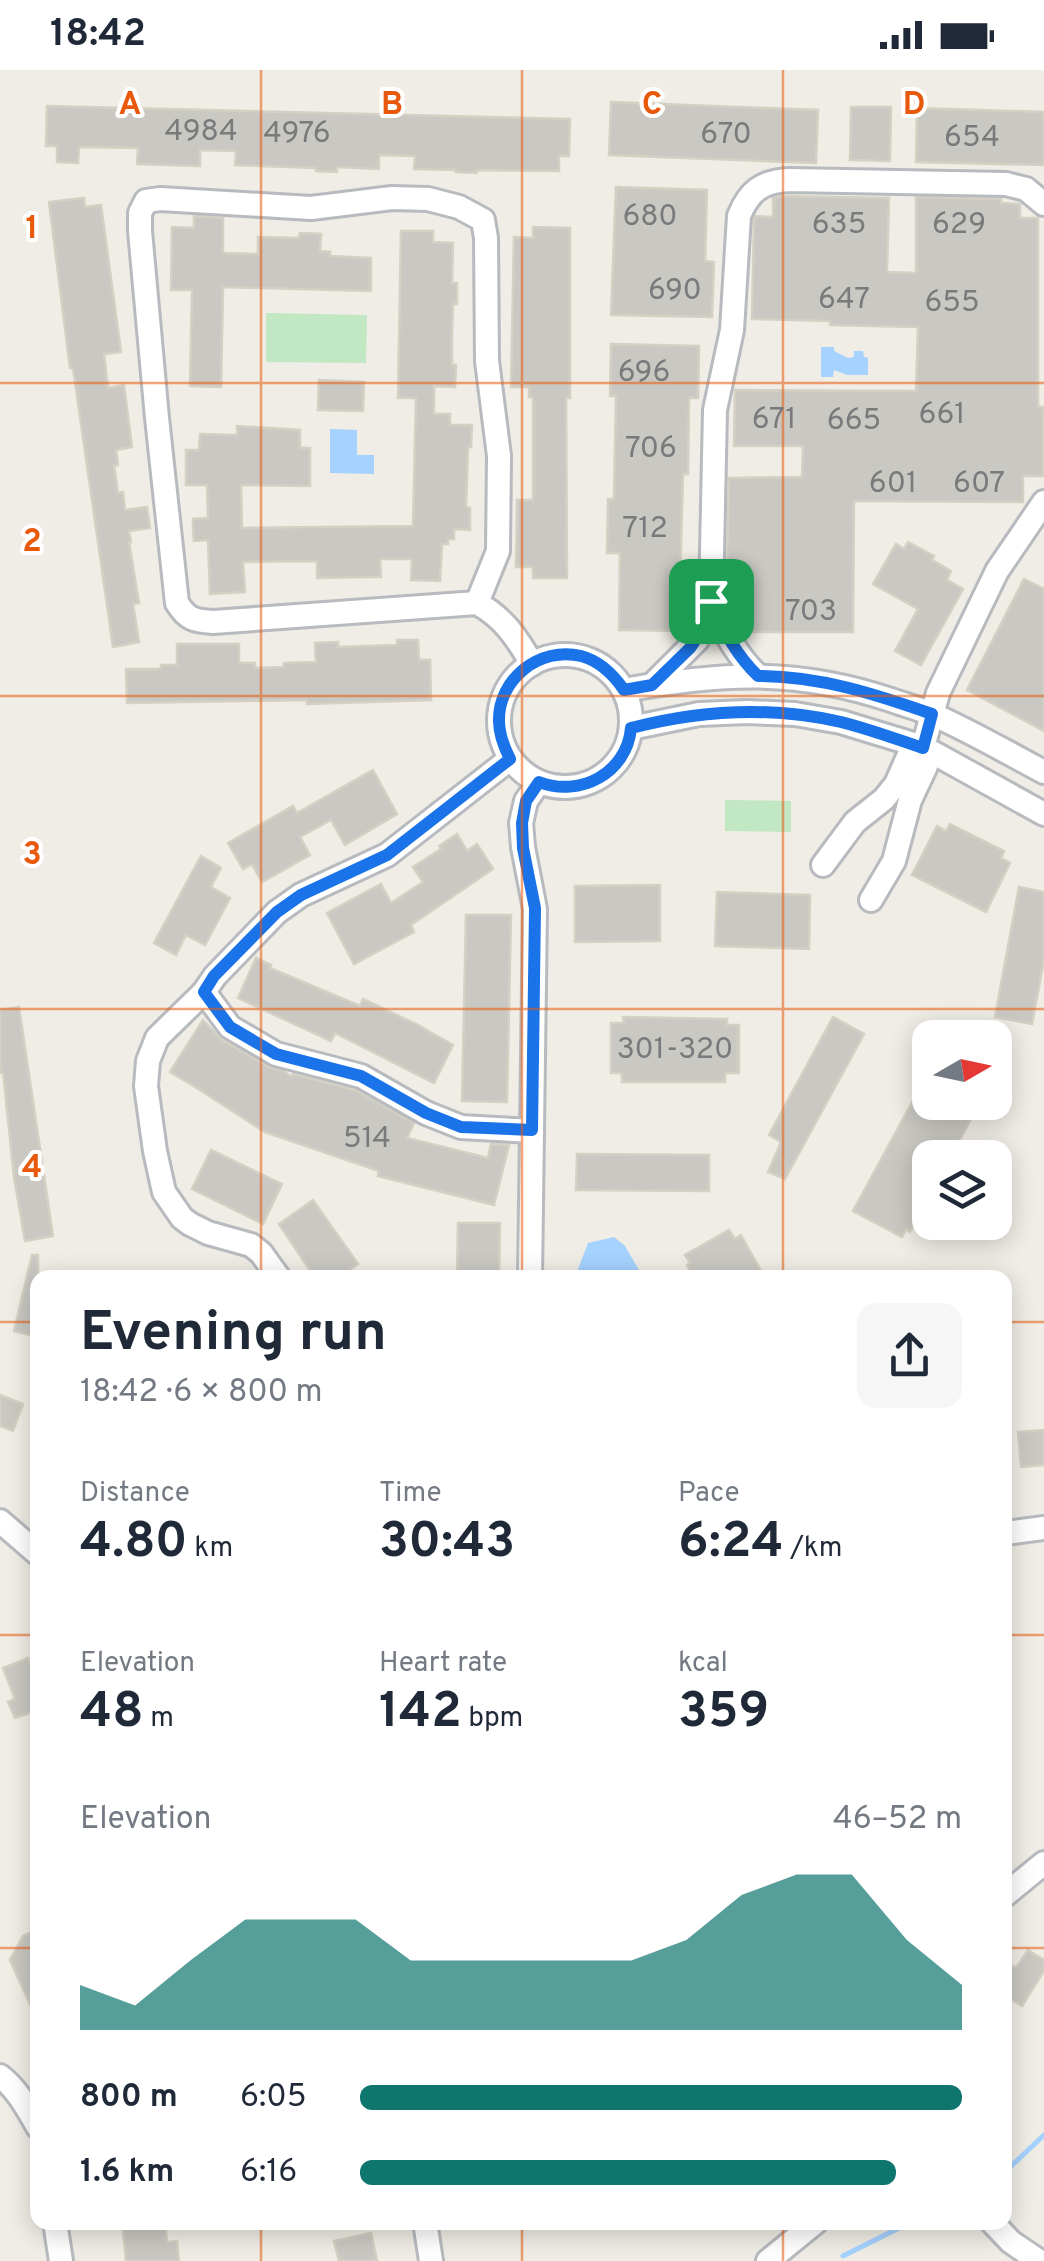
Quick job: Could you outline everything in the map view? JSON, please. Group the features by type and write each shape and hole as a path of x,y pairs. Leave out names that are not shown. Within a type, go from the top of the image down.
{"street":[{"path":"652,685 697,640 711,601 715,410 732,330 739,216 746,200 766,185 790,180 1006,184 1026,189 1044,204"},
{"path":"477,603 498,551 499,456 487,361 483,220 458,207 428,199 392,198 311,208 146,201 140,213 140,231 155,399 176,603 184,615 195,622 212,622 477,603 514,632 532,664"},
{"path":"871,900 894,861 910,800 926,766 923,748 938,693 997,571 1044,502"},
{"path":"711,601 726,636 758,676"},
{"path":"562,654 582,656 615,676 624,690 632,712 631,734 622,756 608,773 588,784 566,788 525,775 510,759 498,721 502,700 511,682 532,664 562,654"},
{"path":"624,690 712,677 758,676 853,687 932,714 1044,772"},
{"path":"631,728 699,714 746,712 795,714 841,722 923,748 1044,814"},
{"path":"823,865 854,822 884,799 896,784 908,756 923,748"},
{"path":"273,1270 251,1245 190,1224 164,1192 146,1086 148,1062 157,1038 277,912 301,895 387,855 510,759"},
{"path":"530,1270 535,908 522,823 526,801 539,782"},
{"path":"204,992 230,1027 276,1054 361,1076 426,1113 461,1127 532,1130"},
{"path":"0,1522 30,1547"},
{"path":"1012,1532 1044,1528"},
{"path":"1012,1888 1044,1863"},
{"path":"0,2076 30,2113"},
{"path":"56,2230 60,2261"},
{"path":"426,2230 431,2261"},
{"path":"768,2261 806,2230"},
{"path":"1000,2230 1039,2261"}],"green space":[{"path":"266,313 367,315 366,363 266,362"},
{"path":"725,800 791,801 791,832 725,831"}],"water":[{"path":"821,347 834,347 834,351 848,358 854,357 854,351 863,351 868,358 868,375 847,375 834,370 833,377 821,377"},
{"path":"330,429 357,430 357,455 374,455 374,474 330,473"},
{"path":"614,1237 625,1246 639,1270 578,1270 588,1243"}],"building":[{"path":"611,102 818,110 816,163 609,155"},
{"path":"47,106 570,119 569,156 559,156 559,171 477,173 414,169 415,156 379,155 379,169 337,167 337,172 235,165 236,151 200,150 200,166 137,164 138,148 79,147 78,163 57,162 57,146 46,146"},
{"path":"851,107 891,107 890,161 850,160"},
{"path":"917,108 1044,112 1044,165 916,162"},
{"path":"616,187 707,190 705,261 714,262 712,317 611,315"},
{"path":"916,197 1001,199 1001,203 1020,204 1020,218 1038,218 1038,407 1043,407 1043,476 1023,476 1023,502 854,501 853,632 743,632 726,598 729,478 802,477 803,446 734,446 735,390 916,391 918,327 752,319 754,219 773,217 773,198 889,198 887,272 916,273"},
{"path":"84,198 85,207 101,205 121,352 104,354 108,388 124,385 132,447 116,450 118,493 123,492 125,510 147,507 150,528 129,531 139,603 133,604 139,642 113,647 49,202"},
{"path":"194,216 223,218 223,253 258,254 258,237 321,234 320,251 330,252 330,256 371,258 371,291 223,287 221,387 190,386 192,290 171,290 172,227 194,228"},
{"path":"533,227 570,228 567,578 533,578 533,567 516,567 517,500 533,500 533,397 529,397 529,387 511,387 514,237 533,238"},
{"path":"401,231 433,231 433,242 453,243 452,283 457,283 452,336 455,387 434,386 434,414 450,414 450,425 472,425 466,507 470,508 470,530 454,529 454,539 442,544 440,581 411,580 412,559 380,559 381,577 317,578 317,561 243,562 245,592 210,594 208,540 194,541 193,530 193,519 208,518 207,485 186,485 186,450 199,450 200,434 237,435 237,426 300,430 300,448 310,448 310,486 241,485 242,528 413,526 416,398 398,398"},
{"path":"611,344 699,346 698,398 689,398 688,474 683,474 680,580 691,580 690,615 684,631 619,630 620,553 607,553 608,499 614,499 616,396 610,396"},
{"path":"319,380 364,382 363,411 318,410"},
{"path":"908,542 934,556 932,560 951,571 947,580 963,589 921,665 895,651 918,609 873,584 896,544 904,549"},
{"path":"1024,579 1044,589 1044,731 967,690"},
{"path":"397,640 418,640 419,660 430,660 431,700 127,703 126,669 177,665 177,644 239,644 239,663 255,663 255,668 316,662 315,643 338,642 338,647 397,645"},
{"path":"373,770 397,814 345,845 331,820 300,837 310,855 262,882 252,864 243,869 228,843 293,806 297,813"},
{"path":"950,824 1004,851 1001,858 1010,863 986,912 912,875 937,826 946,831"},
{"path":"457,834 467,851 477,844 493,869 411,925 414,932 354,964 327,913 381,884 391,903 423,882 413,867"},
{"path":"201,856 221,868 211,887 230,898 205,945 186,935 176,955 154,943"},
{"path":"660,885 660,941 575,942 575,886"},
{"path":"1019,887 1044,892 1044,960 1032,1024 995,1017"},
{"path":"717,892 810,895 809,949 715,946"},
{"path":"466,915 511,915 507,1102 462,1101"},
{"path":"256,958 271,965 270,968 360,1006 363,999 453,1045 434,1083 335,1033 331,1041 238,998"},
{"path":"19,1007 53,1236 25,1241 3,1072 0,1073 0,1010"},
{"path":"623,1017 727,1019 727,1025 739,1025 739,1073 725,1073 725,1082 622,1082 622,1073 611,1073 611,1023 624,1023"},
{"path":"833,1017 864,1034 785,1179 768,1172 781,1142 769,1135"},
{"path":"203,1020 222,1040 269,1067 292,1077 293,1074 355,1090 414,1123 407,1138 488,1158 491,1144 509,1145 494,1205 378,1176 379,1171 265,1132 170,1072"},
{"path":"912,1102 912,1120 971,1120 960,1140 912,1140 910,1232 906,1229 902,1237 853,1211"},
{"path":"211,1150 282,1184 263,1224 192,1189"},
{"path":"577,1154 709,1155 709,1191 576,1190"},
{"path":"313,1200 358,1264 349,1270 310,1270 279,1224"},
{"path":"458,1223 500,1223 499,1270 457,1270"},
{"path":"729,1230 735,1239 741,1235 761,1270 690,1270 685,1255"},
{"path":"32,1255 38,1255 38,1270 30,1270 30,1335 14,1331"},
{"path":"0,1395 23,1404 13,1431 0,1426"},
{"path":"1044,1430 1044,1465 1021,1467 1018,1432"},
{"path":"28,1658 30,1713 15,1718 8,1702 15,1699 3,1668"},
{"path":"30,1933 30,2004 10,1960 23,1936"},
{"path":"1028,1950 1044,1960 1044,1971 1022,2006 1012,2000 1012,1968 1016,1968"},
{"path":"123,2230 166,2230 167,2242 177,2241 179,2261 126,2261"},
{"path":"371,2233 377,2261 339,2261 334,2241"}],"waterway":[{"path":"1012,2165 1044,2135"},
{"path":"843,2256 895,2230"}],"route":[{"path":"711,601 726,636 758,676 853,687 932,714 923,748 841,722 795,714 699,714 631,728 622,756 608,773 588,784 566,788 539,782 526,801 522,823 535,908 532,1130 461,1127 426,1113 361,1076 261,1048 220,1016 204,992 214,976 277,912 301,895 387,855 510,759 498,721 511,682 525,668 562,654 582,656 615,676 624,690 652,685 697,640 711,601"}]}
